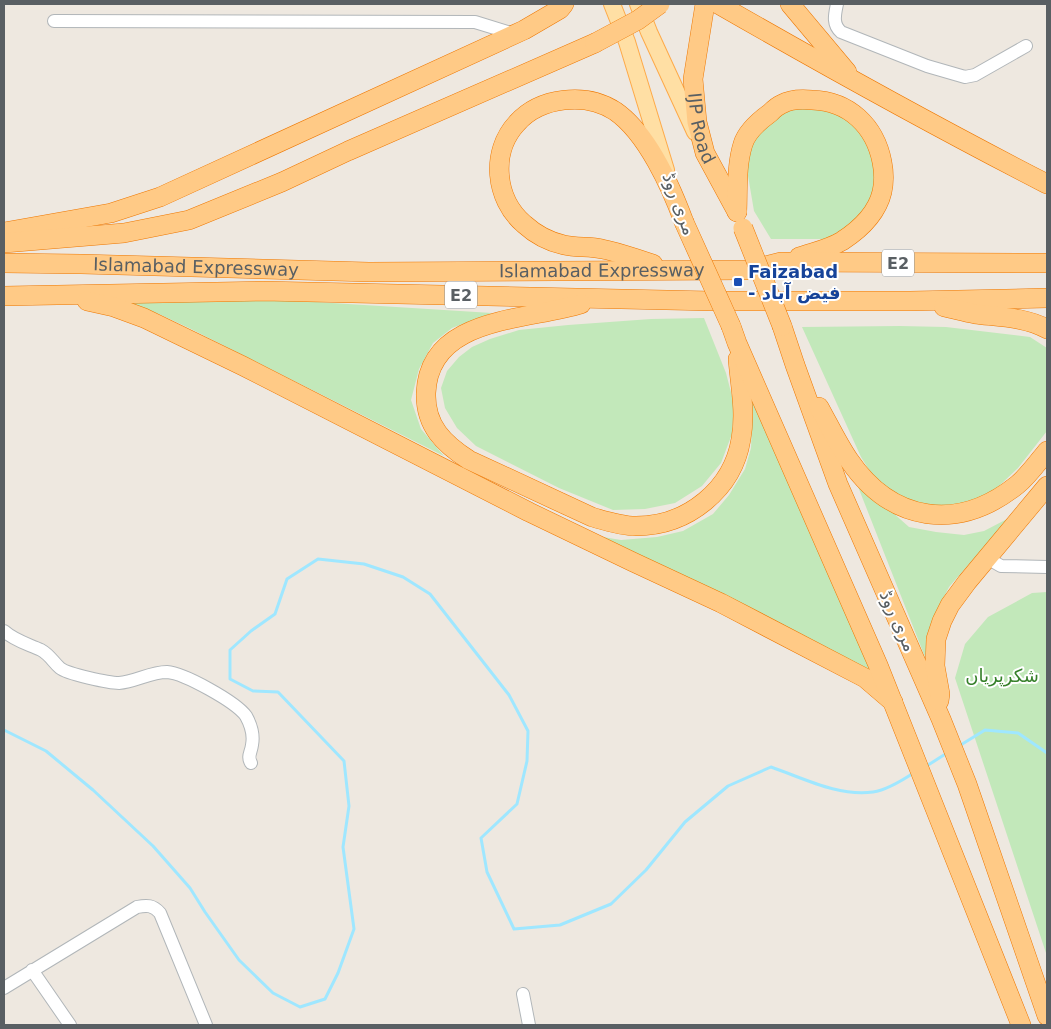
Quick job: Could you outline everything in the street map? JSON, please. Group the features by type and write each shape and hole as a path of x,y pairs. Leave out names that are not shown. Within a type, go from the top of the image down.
{"highway":[{"path":"4,232 111,213 160,197 514,34 549,16 564,4"},
{"path":"4,243 124,233 189,220 282,182 595,42 638,20 660,4"},
{"path":"718,4 856,82 1047,184"},
{"path":"790,4 856,82"},
{"name":"IJP Road","path":"703,12 693,79 697,122 705,153 740,220"},
{"path":"740,220 739,161 744,143 754,126 782,104 799,99 820,100 838,105 852,112 867,127 879,148 884,172 882,192 873,213 856,231 840,242 781,262"},
{"path":"668,269 602,248 564,245 535,232 512,212 500,183 498,169 508,136 517,123 530,112 542,106 564,100 586,100 602,104 626,122 647,145 674,196"},
{"name":"مری روڈ","path":"674,196 906,735 1021,1025"},
{"name":"مری روڈ","path":"740,220 782,326 838,484 940,716 967,784 1047,1016"},
{"name":"Islamabad Expressway","path":"4,264 81,264 369,272 749,270 781,262 844,264 1047,263"},
{"name":"Islamabad Expressway","path":"7,297 64,294 263,291 712,301 1047,298"},
{"path":"64,294 114,307 144,318 243,366 529,512 721,603 826,657 865,678 892,702"},
{"path":"599,298 566,308 487,325 461,336 441,351 431,366 426,396 428,416 437,433 450,448 469,460 592,517 612,523 636,526 657,524 677,518 694,510 720,488 738,456 742,437 743,416 734,334"},
{"path":"910,300 974,314 1016,319 1038,324 1047,329"},
{"path":"795,365 850,461 869,483 886,498 907,509 928,515 946,515 965,512 986,504 1018,484 1047,451"},
{"path":"940,716 940,694 935,666 936,639 942,621 950,605 1047,486"}],"main road":[{"name":"مری روڈ","path":"612,4 627,42 674,196"},
{"path":"638,4 705,153"}],"street":[{"path":"837,4 834,21 837,29 841,32 927,66 965,77 975,75 1026,46"},
{"path":"54,21 475,22 514,34"},
{"path":"987,558 1001,566 1047,567"},
{"path":"4,631 10,637 41,650 50,656 60,669 74,674 118,683 151,674 168,672 186,678 232,702 245,716 252,732 249,756 251,763"},
{"path":"4,988 137,907 146,905 155,907 160,913 206,1025"},
{"path":"32,970 70,1025"},
{"path":"523,994 529,1025"}],"green space":[{"path":"802,106 826,107 862,128 878,168 871,203 848,229 827,239 771,239 754,211 746,164 752,142 768,121 784,110"},
{"path":"115,299 268,299 492,313 452,328 433,343 419,369 411,400 421,429 444,456 189,328 159,314"},
{"path":"704,318 726,373 734,404 732,434 721,463 702,486 675,503 645,509 613,510 559,488 476,446 457,428 445,408 441,388 447,371 459,357 472,347 490,339 519,330 568,325 651,319"},
{"path":"802,327 946,327 1030,337 1047,348 1047,431 1018,468 998,487 974,502 946,507 917,505 893,493 874,478 861,457"},
{"path":"751,399 876,676 807,637 603,537 621,540 657,537 683,531 713,514 729,495 745,469 751,448"},
{"path":"855,479 909,527 964,535 984,531 1009,518 949,587 932,620 925,657"},
{"name":"شکرپریاں","path":"1047,592 1047,956 955,678 965,644 988,617 1032,593"}],"waterway":[{"path":"4,730 46,751 93,790 153,846 190,888 239,960 273,993 300,1007 325,999 338,973 354,929 343,847 349,806 344,761 278,692 253,691 230,679 230,650 251,631 275,614 287,579 318,559 364,564 403,577 430,594 509,695 528,731 527,761 517,804 481,838 487,872 514,929 560,925 611,904 646,870 685,822 728,786 771,767 821,786 860,793 884,789 915,772"},
{"path":"959,746 985,730 1018,733 1047,753"},
{"path":"925,767 947,753"}],"place":[{"name":"Faizabad - فیض آباد","path":"738,282"}]}
